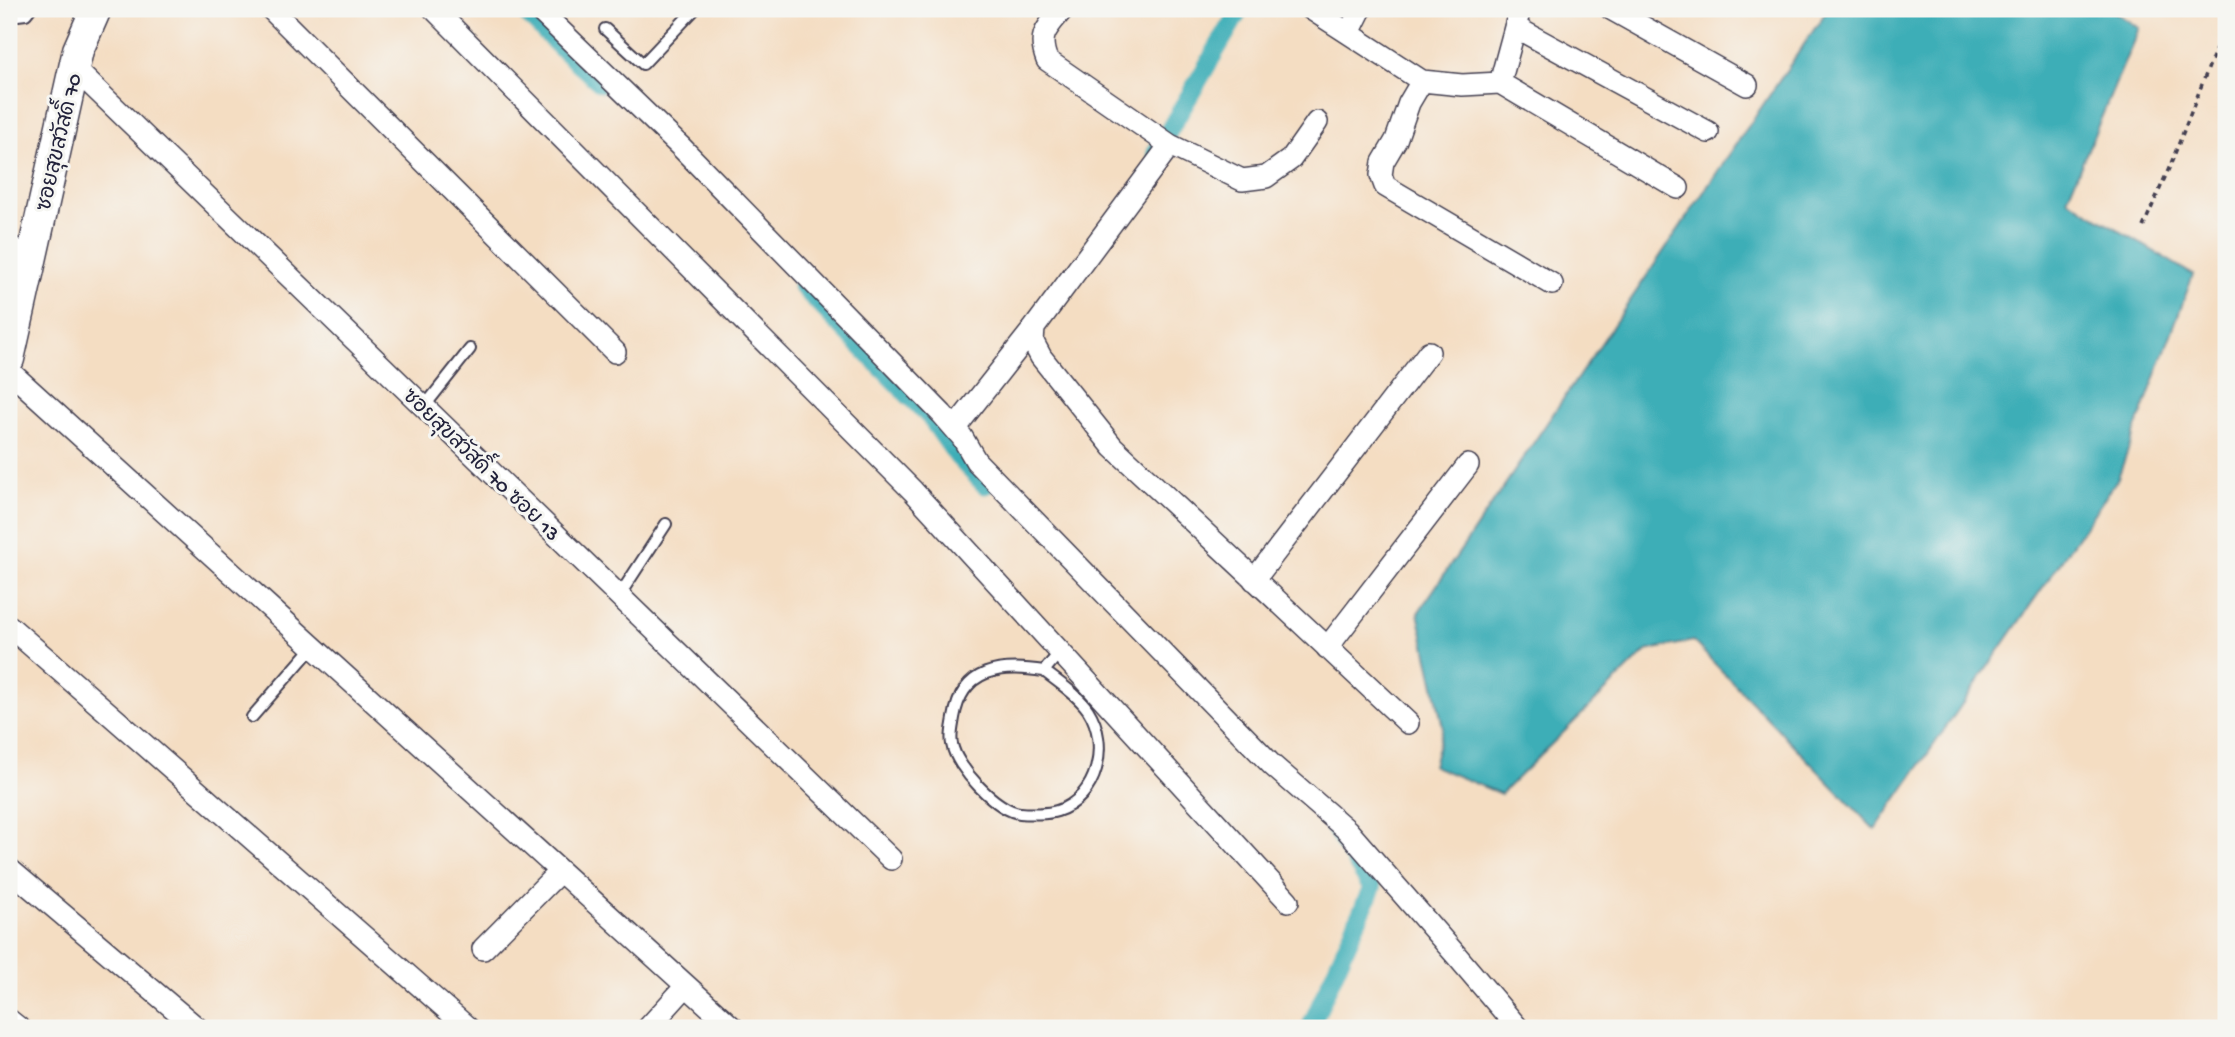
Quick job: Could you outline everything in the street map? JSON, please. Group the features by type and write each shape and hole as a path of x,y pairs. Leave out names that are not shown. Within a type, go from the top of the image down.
{"street":[{"name":"ซอยสุขสวัสดิ์ 70","path":"10,346 20,254 78,50 96,9"},
{"path":"271,9 615,352"},
{"path":"434,9 913,491 1288,901"},
{"path":"538,9 682,148 955,428 976,461 1235,727 1289,781 1347,830 1518,1028"},
{"path":"1063,9 1045,31 1041,46 1046,60 1170,145 1242,180 1266,177 1290,159 1317,122"},
{"path":"1311,9 1422,81 1462,85 1500,83 1678,188"},
{"path":"1349,33 1361,9"},
{"path":"1611,9 1747,85"},
{"path":"1500,83 1518,18 1708,132"},
{"name":"ซอยสุขสวัสดิ์ 70 ซอย 13","path":"74,68 891,859"},
{"path":"1422,81 1409,103 1396,140 1383,162 1381,175 1385,186 1552,284"},
{"path":"955,428 1034,328 1170,145"},
{"path":"1034,328 1033,342 1041,357 1113,447 1408,723"},
{"path":"1254,580 1429,352"},
{"path":"9,371 733,1028"},
{"path":"1327,648 1468,465"},
{"path":"9,626 468,1028"},
{"path":"9,869 197,1028"},
{"path":"483,949 560,871"},
{"path":"648,1028 686,986"},
{"path":"9,1020 19,1028"}],"lane":[{"path":"9,16 26,14 30,9"},
{"path":"605,29 643,64 695,9"},
{"path":"424,407 470,348"},
{"path":"619,596 666,524"},
{"path":"252,716 313,648"},
{"path":"1044,671 1060,652"},
{"path":"1005,669 1044,671 1087,708 1098,729 1097,768 1086,793 1057,811 1018,813 985,793 961,766 951,742 955,713 962,690 980,674 1005,669"}],"path":[{"path":"2143,227 2226,23"}],"water":[{"path":"1828,9 2110,9 2139,28 2067,199 2193,275 2117,480 1875,830 1693,641 1646,651 1501,794 1433,766 1443,727 1418,613"}],"waterway":[{"path":"522,9 601,83"},
{"path":"1156,153 1240,9"},
{"path":"802,286 930,417 958,457 985,485"},
{"path":"1310,1028 1372,888 1332,823"}]}
